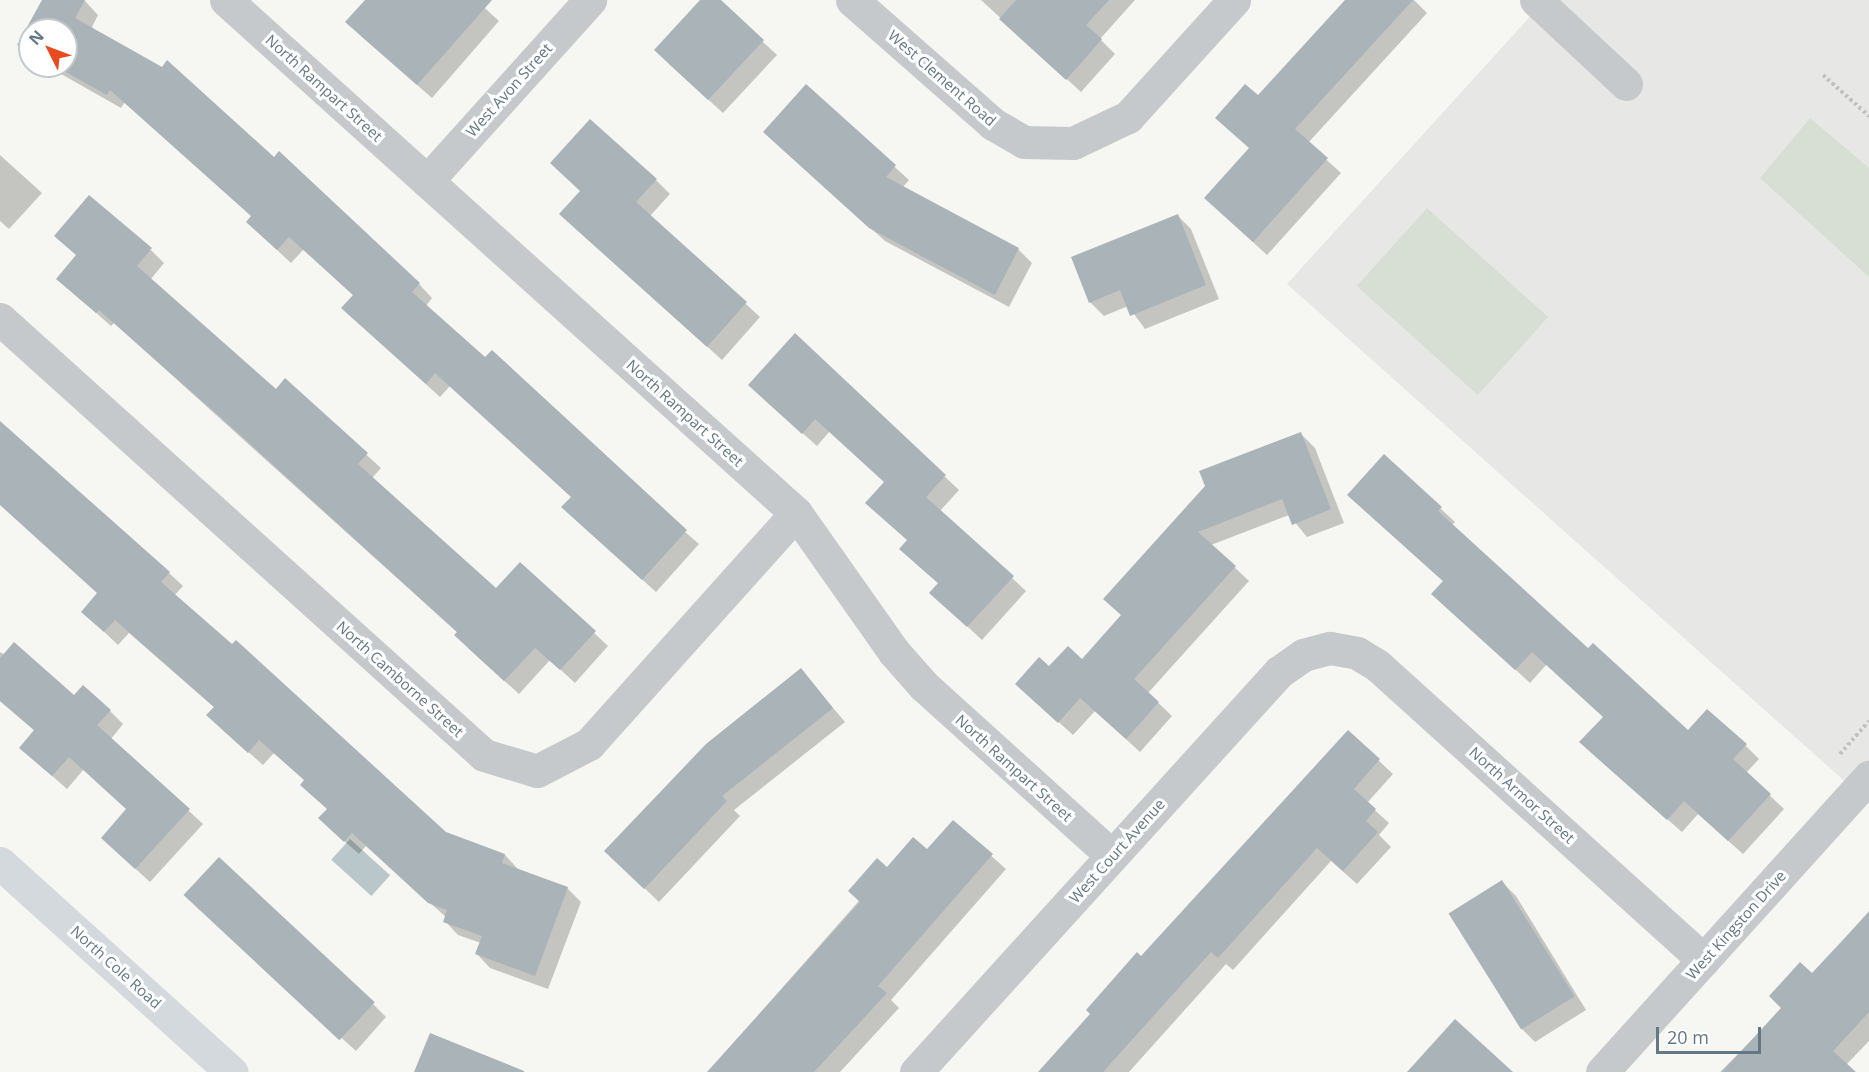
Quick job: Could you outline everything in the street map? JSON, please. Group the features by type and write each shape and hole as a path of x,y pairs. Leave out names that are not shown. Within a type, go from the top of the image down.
{"main road":[{"name":"North Cole Road","path":"0,863 231,1072"}],"street":[{"name":"North Rampart Street","path":"226,0 796,513 894,652 924,686 1112,856"},
{"name":"West Avon Street","path":"427,181 590,0"},
{"name":"West Clement Road","path":"852,0 993,124 1024,142 1073,143 1128,117 1234,0"},
{"path":"1536,0 1626,84"},
{"name":"North Camborne Street","path":"0,319 484,755 537,771 589,744 796,513"},
{"name":"West Court Avenue","path":"915,1072 1279,672 1303,655 1330,648"},
{"name":"North Armor Street","path":"1330,648 1357,653 1377,665 1704,960"},
{"name":"West Kingston Drive","path":"1602,1072 1869,777"}],"path":[{"path":"1823,75 1869,116"}],"shaded area":[{"path":"1545,0 1869,0 1869,803 1287,284"},
{"path":"1810,118 1869,168 1869,277 1760,178"},
{"path":"1427,208 1548,317 1478,395 1357,286"},
{"path":"350,839 390,875 371,896 331,860"}],"building":[{"path":"42,0 85,0 75,18 32,18"},
{"path":"365,0 492,0 417,85 345,22"},
{"path":"700,0 721,0 764,40 708,100 654,50"},
{"path":"1016,0 1109,0 1086,25 1102,39 1066,80 999,19"},
{"path":"1345,0 1413,0 1295,129 1328,158 1253,242 1204,198 1249,148 1215,118 1245,84 1258,95"},
{"path":"78,20 162,67 167,60 274,157 279,151 420,283 412,292 485,357 492,350 687,530 642,580 561,507 571,497 435,373 426,384 341,308 353,295 289,237 277,250 246,222 251,216 110,90 107,95 77,78"},
{"path":"806,84 896,165 886,177 1019,248 995,295 869,228 763,132"},
{"path":"590,119 657,179 636,202 747,302 707,347 559,214 580,191 550,163"},
{"path":"89,195 152,248 137,266 276,389 285,378 368,453 358,464 496,588 520,562 596,631 560,670 535,648 504,681 454,635 457,632 237,432 99,310 96,313 56,279 76,255 54,236"},
{"path":"1178,214 1206,285 1130,316 1120,290 1089,303 1071,257"},
{"path":"795,333 946,475 926,497 1014,576 967,627 929,593 938,583 899,549 907,540 865,503 884,482 815,419 802,434 748,385"},
{"path":"0,421 170,572 161,582 232,644 236,640 446,832 505,854 502,863 568,887 535,976 475,954 482,936 443,922 447,910 428,903 352,833 344,842 318,818 327,809 300,785 304,780 259,740 248,753 206,715 214,707 115,620 104,632 81,612 97,593 0,505"},
{"path":"1301,432 1331,509 1292,525 1282,499 1198,532 1236,566 1134,679 1159,702 1126,739 1080,698 1058,723 1015,684 1039,657 1049,666 1068,646 1082,659 1121,615 1103,599 1205,486 1199,471"},
{"path":"1384,454 1442,507 1438,511 1588,648 1593,643 1688,730 1707,709 1747,744 1733,759 1771,794 1728,841 1684,801 1667,820 1579,742 1603,717 1532,652 1515,670 1431,594 1443,581 1347,495"},
{"path":"14,642 74,695 83,685 111,710 97,725 190,809 135,869 101,838 126,809 69,757 52,776 19,748 34,730 0,701 0,658"},
{"path":"801,668 833,708 722,796 727,801 644,889 604,851 706,744"},
{"path":"1348,730 1380,759 1354,789 1376,809 1366,821 1378,832 1343,871 1317,848 1218,958 1211,952 1103,1072 1038,1072 1090,1014 1086,1010 1137,952 1141,956"},
{"path":"953,820 993,854 878,986 887,993 814,1072 707,1072 860,902 848,891 877,858 887,867 913,837 927,849"},
{"path":"219,857 375,1002 339,1040 184,895"},
{"path":"1502,880 1575,996 1521,1030 1449,913"},
{"path":"1869,912 1869,1012 1833,1051 1856,1072 1722,1072 1781,1008 1769,996 1800,962 1812,973"},
{"path":"1455,1019 1513,1072 1407,1072"},
{"path":"430,1033 524,1071 524,1072 414,1072"}]}
